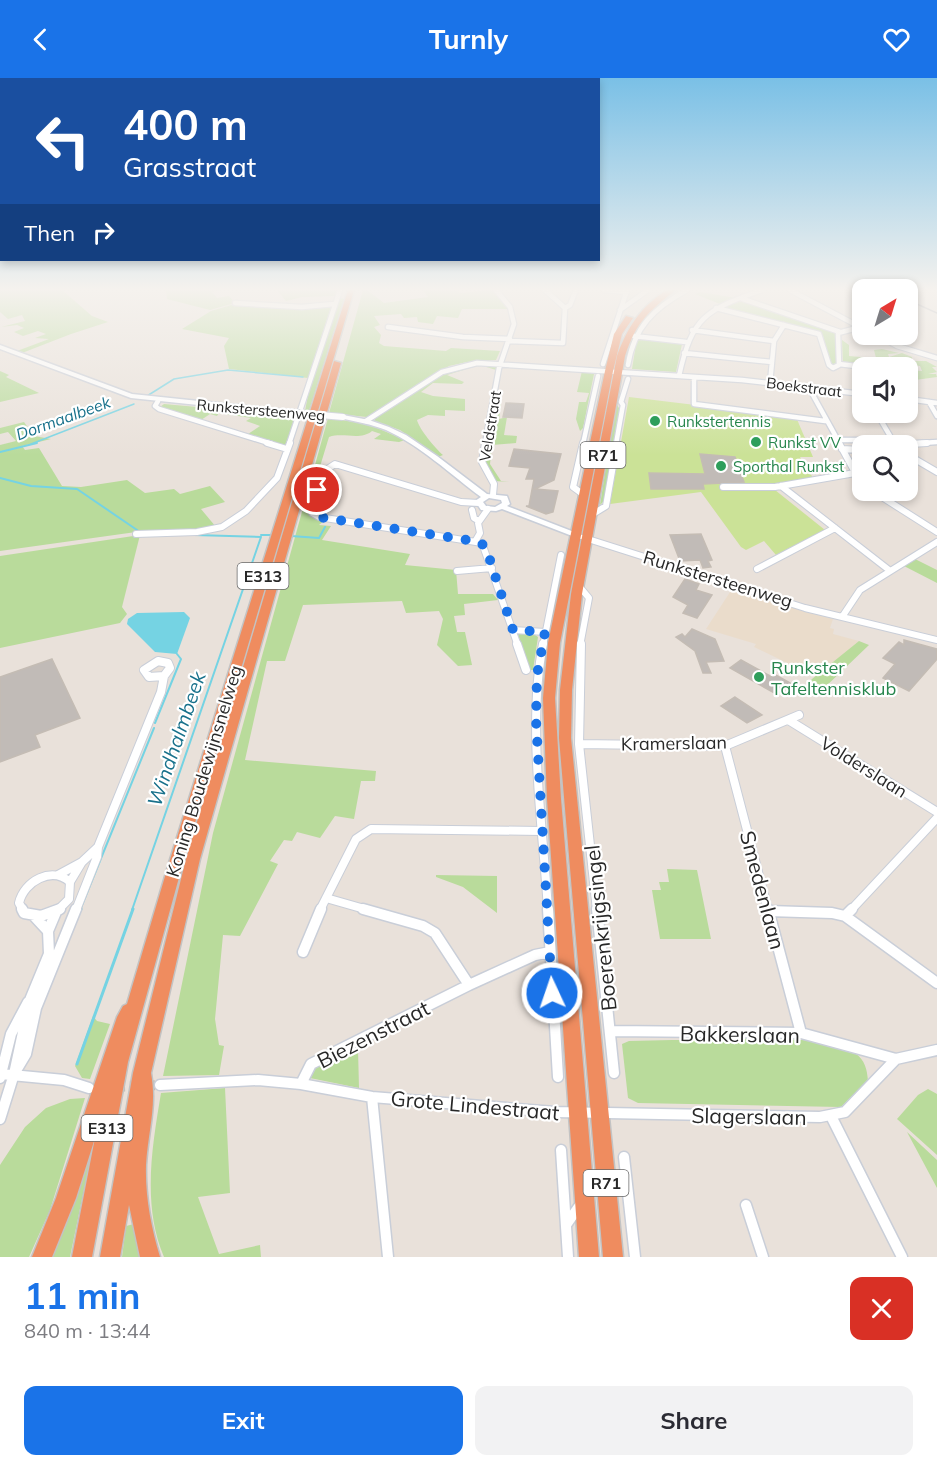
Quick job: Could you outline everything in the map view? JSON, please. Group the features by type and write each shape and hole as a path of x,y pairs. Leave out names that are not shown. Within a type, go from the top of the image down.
{"highway":[{"name":"Koning Boudewijnsnelweg","path":"82,1257 120,1062 179,852 334,345"},
{"name":"Koning Boudewijnsnelweg","path":"110,1257 142,1073 193,859 342,345"},
{"name":"R71","path":"588,539 617,400 619,372 627,345"},
{"name":"R71","path":"576,535 606,386 606,367 612,346"},
{"name":"Boerenkrijgsingel","path":"576,535 554,643 549,698 589,1257"},
{"name":"Boerenkrijgsingel","path":"588,539 568,644 564,699 570,794 613,1257"},
{"path":"42,1257 69,1190 125,1017 138,1001"},
{"path":"142,1073 147,1094 137,1166 139,1206 150,1257"}],"street":[{"path":"136,534 205,531 231,522 246,511 277,478 308,394 309,378 320,345"},
{"name":"Veldstraat","path":"486,498 494,484 482,462 501,363 508,345"},
{"path":"628,365 625,355 630,345"},
{"path":"679,376 686,345"},
{"path":"770,383 774,345"},
{"path":"824,345 832,368 839,365 852,366"},
{"path":"838,345 839,365"},
{"path":"895,345 937,358"},
{"name":"Runkstersteenweg","path":"0,347 111,391 158,401 366,421 394,430 414,441 486,498"},
{"path":"684,353 772,362"},
{"name":"Boekstraat","path":"366,421 445,370 465,364 606,367 619,372 770,383 852,393"},
{"path":"839,365 852,367"},
{"path":"584,495 573,487 598,376"},
{"path":"694,377 694,404 825,421"},
{"path":"617,400 628,379"},
{"path":"595,391 606,386"},
{"path":"809,388 852,467"},
{"path":"918,400 937,403"},
{"name":"Runkstersteenweg","path":"158,401 156,406 159,409 287,449"},
{"path":"929,402 937,416"},
{"path":"836,440 852,441"},
{"path":"918,442 937,442"},
{"path":"842,449 852,450"},
{"path":"918,462 937,472"},
{"path":"476,540 480,533 479,521 488,509 503,507 506,500 486,498 461,502 335,464 322,472 312,513 319,517 476,540 485,546 526,670"},
{"path":"723,487 781,486 852,474"},
{"path":"781,486 889,570"},
{"path":"486,498 488,509"},
{"path":"888,501 937,532"},
{"name":"Runkstersteenweg","path":"503,507 588,539 842,617 898,633 937,640"},
{"path":"472,510 474,518 479,521"},
{"path":"757,569 835,528"},
{"path":"842,617 861,590 889,570 937,542"},
{"path":"558,1077 550,979 536,720 537,675 561,555"},
{"path":"557,576 570,562"},
{"path":"457,572 492,568"},
{"name":"Boerenkrijgsingel","path":"579,586 589,598 579,653 579,744 614,1073"},
{"path":"513,630 545,632"},
{"path":"157,661 170,665 170,671 164,676 153,678 146,676 144,670 148,664 157,661"},
{"path":"14,1074 26,1054 36,1008 161,692 164,676"},
{"path":"153,678 161,692"},
{"name":"Kramerslaan","path":"579,744 725,746 790,721 799,715"},
{"name":"Volderslaan","path":"790,721 937,812"},
{"name":"Smedenlaan","path":"725,746 801,1033"},
{"path":"570,794 584,783"},
{"path":"844,916 937,818"},
{"path":"303,951 326,898 356,839 371,829 541,831"},
{"path":"48,931 35,916 21,909 19,903 23,891 42,877 58,875 82,862 98,847"},
{"path":"70,882 82,862"},
{"path":"58,875 70,882 72,888 68,901 56,912 48,931 49,954 30,1000 11,1034 1,1076 14,1074 64,1080 89,1088"},
{"path":"326,898 423,926 435,933 469,985"},
{"path":"769,911 832,913 844,916 937,983"},
{"path":"35,916 56,912"},
{"name":"Biezenstraat","path":"160,1085 258,1080 301,1084 311,1064 469,985 535,955 550,952"},
{"name":"Boerenkrijgsingel","path":"550,979 570,1003"},
{"path":"0,1119 14,1074 30,1000"},
{"name":"Bakkerslaan","path":"611,1031 801,1033 896,1059 937,1050"},
{"name":"Slagerslaan","path":"578,1113 778,1118 831,1116 846,1112 896,1059"},
{"name":"Grote Lindestraat","path":"301,1084 372,1097 578,1113"},
{"name":"Grote Lindestraat","path":"372,1097 388,1257"},
{"path":"831,1116 902,1257"},
{"path":"561,1150 568,1257"},
{"path":"624,1157 635,1257"},
{"path":"566,1225 584,1198"},
{"path":"746,1205 764,1257"}],"shaded area":[{"path":"732,589 833,619 830,628 834,629 833,634 859,641 816,677 754,647 756,644 706,629"}],"green space":[{"path":"33,345 43,345 22,353 17,351"},
{"path":"319,345 308,378 229,369 224,346"},
{"path":"323,345 330,345 309,411 305,411 311,379"},
{"path":"348,345 382,345 446,351 451,348 500,351 496,360 449,366 367,417 329,413"},
{"path":"636,345 682,345 676,372 632,369"},
{"path":"825,345 836,345 837,366 831,365"},
{"path":"842,345 849,345 849,356 861,357 852,357 852,364 843,363"},
{"path":"882,349 899,353 888,354 889,357 876,357 874,350"},
{"path":"902,353 912,357 889,357"},
{"path":"918,361 926,361 937,367 932,367 937,372 928,374 936,374 937,377 918,380 918,371 922,371"},
{"path":"470,364 497,366 496,370 480,365 447,375 464,382 462,384 433,383 421,392 433,396 465,399 465,411 445,410 445,416 428,415 417,420 432,444 443,455 438,457 400,430 374,421 376,416 451,369"},
{"path":"0,371 9,375 6,377 39,393 0,402"},
{"path":"582,371 594,374 583,428 580,431 576,419 579,402 586,402 589,393 577,392"},
{"path":"629,397 796,417 813,457 800,457 813,478 770,486 825,530 776,555 764,541 746,550 741,547 701,492 610,504"},
{"path":"497,401 501,402 499,419 507,417 504,435 517,436 516,443 492,445 490,464 501,481 509,482 495,481 485,462"},
{"path":"616,403 620,410 604,501 600,505"},
{"path":"164,404 298,416 286,446 248,434 260,426 246,421 251,418 219,413 217,416 210,414 201,420 160,407"},
{"path":"328,418 368,424 405,440 399,442 374,439 381,434 372,431 357,436 329,437 307,509 311,516 325,520 319,525 331,526 322,540 410,554 405,565 456,570 458,594 493,594 498,600 464,604 465,615 454,616 457,632 465,632 472,665 458,666 437,645 443,619 439,611 406,613 402,601 303,605 285,661 267,661 245,760 376,771 375,781 361,781 354,819 335,816 320,838 297,832 292,841 284,840 270,861 278,864 240,936 223,935 215,1019 219,1045 224,1046 219,1075 163,1076 213,833"},
{"path":"24,422 34,436 51,439 22,446 25,450 39,448 62,486 81,487 127,480 145,493 174,489 180,494 210,486 225,502 201,509 216,527 202,531 136,532 0,551 0,445 16,441 8,432 0,434 0,428"},
{"path":"140,535 122,607 127,614 120,623 0,648 0,556"},
{"path":"915,559 937,570 937,583 904,566"},
{"path":"518,634 538,637 533,670 529,670"},
{"path":"859,641 869,645 820,692 811,694 804,690 812,679"},
{"path":"667,869 697,870 711,939 660,939 652,890 661,890 659,882 669,882"},
{"path":"436,875 497,876 497,913 463,887 436,877"},
{"path":"93,1016 97,1021 110,1024 90,1079 82,1078 75,1066"},
{"path":"795,1040 841,1046 861,1059 868,1081 841,1107 638,1103 628,1098 622,1044 629,1041"},
{"path":"358,1049 359,1088 310,1078 313,1066"},
{"path":"225,1088 230,1193 198,1197 219,1254 260,1245 261,1257 164,1257 157,1237 151,1196 152,1155 161,1093"},
{"path":"928,1089 937,1094 937,1155 897,1119 918,1095"},
{"path":"85,1098 50,1210 29,1257 0,1257 0,1165 25,1127 46,1108 70,1099"},
{"path":"907,1132 937,1160 937,1188"},
{"path":"94,1141 70,1257 50,1257"},
{"path":"134,1224 143,1257 122,1257 126,1226"}],"water":[{"path":"184,612 190,618 177,654 155,652 127,624 128,619 137,613"}],"building":[{"path":"506,403 524,404 522,418 503,417"},
{"path":"514,449 561,454 554,480 535,489 558,491 553,512 546,514 526,506 529,506 534,479 526,479 530,468 509,466"},
{"path":"700,454 735,457 744,482 703,484 704,489 651,489 649,473 705,474"},
{"path":"701,534 712,560 708,561 711,567 703,568 700,560 680,561 670,535"},
{"path":"685,579 699,584 696,590 712,595 697,618 683,613 688,605 673,597"},
{"path":"692,629 715,639 724,661 706,662 711,673 703,673 695,651 676,637 682,634 685,637"},
{"path":"904,640 937,649 937,659 909,691 883,678 895,664 883,658 899,642 904,645"},
{"path":"52,659 80,718 35,735 40,747 0,762 0,677"},
{"name":"Runkster Tafeltennisklub","path":"741,660 772,677 774,674 792,684 776,694 730,668"},
{"path":"735,697 762,715 747,723 721,706"}],"waterway":[{"name":"Dormaalbeek","path":"147,396 174,379 228,370 303,377"},
{"name":"Dormaalbeek","path":"31,444 134,404"},
{"name":"Dormaalbeek","path":"0,452 37,443"},
{"name":"Windhalmbeek","path":"0,478 31,486 77,489 140,532"},
{"path":"291,536 319,538 325,527"},
{"name":"Windhalmbeek","path":"171,535 183,535"},
{"name":"Windhalmbeek","path":"132,910 261,537 194,535"},
{"path":"261,535 273,535"},
{"path":"155,723 181,659 177,654"},
{"path":"80,910 154,728"},
{"name":"Windhalmbeek","path":"77,1064 133,909"}],"tunnel":[{"path":"115,1087 160,1085"}],"place":[{"name":"Runkstertennis","path":"655,421"},
{"name":"Runkst VV","path":"756,442"},
{"name":"Sporthal Runkst","path":"721,466"},
{"name":"Runkster Tafeltennisklub","path":"759,677"}],"route":[{"path":"317,490 312,513 319,517 478,540 486,548 513,630 545,632 537,675 536,720 552,993"}]}
